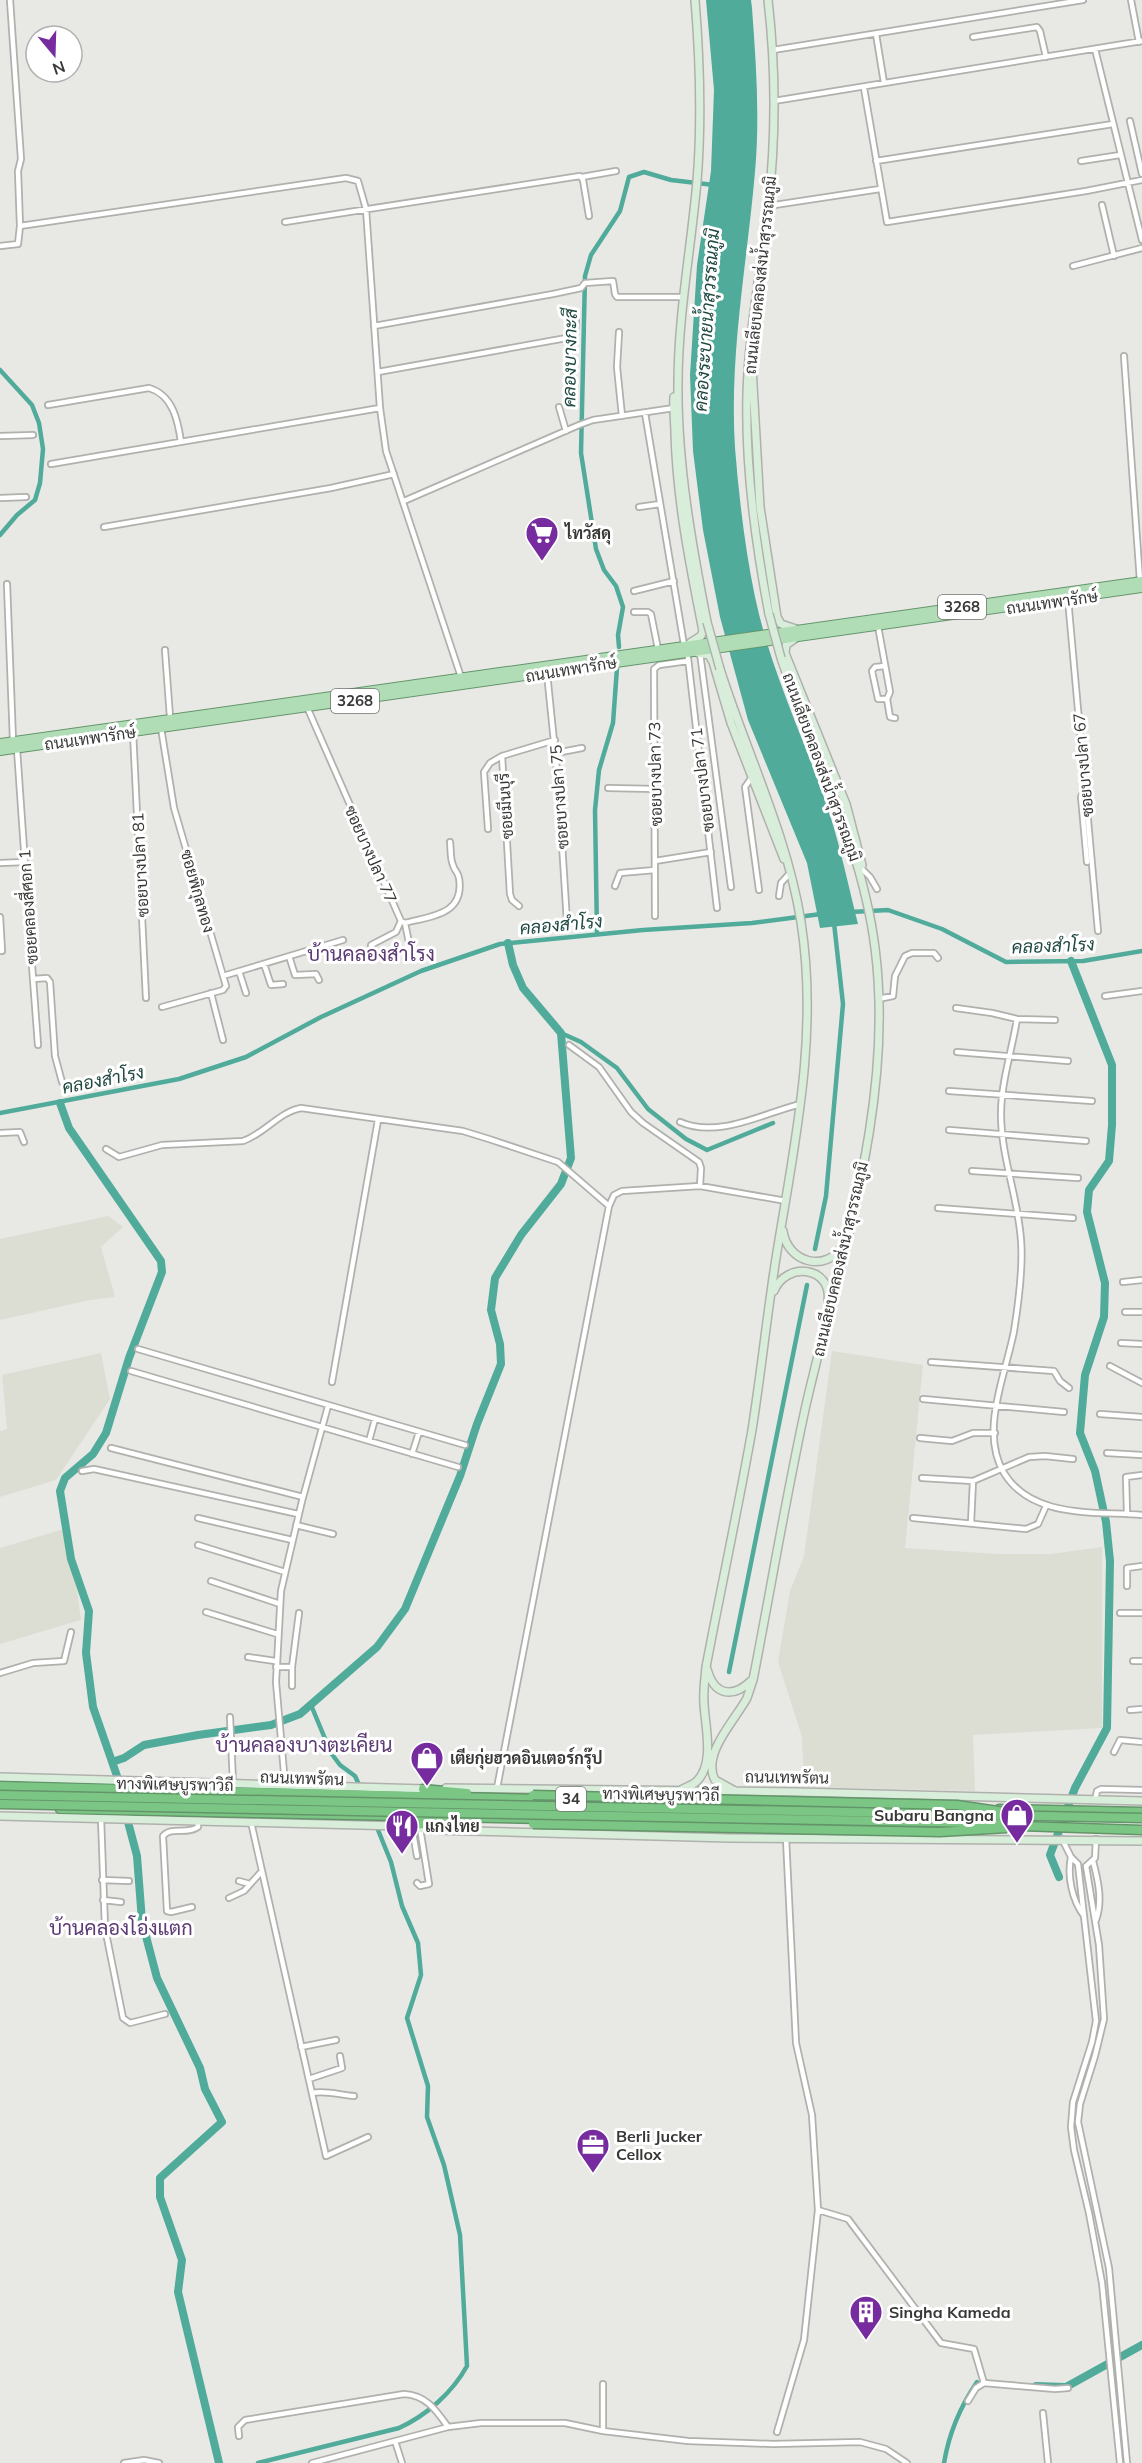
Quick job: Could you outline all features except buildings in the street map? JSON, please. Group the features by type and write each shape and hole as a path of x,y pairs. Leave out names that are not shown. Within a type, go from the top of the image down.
{"highway":[{"name":"ถนนเทพรัตน","path":"0,1786 476,1799 800,1800 1022,1810 1142,1812"},
{"path":"423,1789 475,1794 957,1805 1025,1820"},
{"name":"ทางพิเศษบูรพาวิถี","path":"0,1795 1025,1820 1142,1828"},
{"path":"683,1799 683,1821"},
{"name":"ทางพิเศษบูรพาวิถี","path":"0,1806 1025,1820 1142,1818"},
{"name":"34","path":"0,1806 297,1815 1142,1828"},
{"path":"394,1825 533,1824 746,1830 958,1832 987,1831 1025,1820"}],"main road":[{"path":"687,651 703,631 686,544 675,459 674,408 696,186 700,92 695,0"},
{"name":"ถนนเลียบคลองส่งน้ำสุวรรณภูมิ","path":"735,1791 715,1780 711,1766 719,1742 747,1696 753,1680 806,1407 848,1234 872,1117 878,1040 875,948 862,876 839,805 798,709 769,614 758,557 748,446 747,394 774,139 773,50 768,0"},
{"path":"751,356 760,507 777,616 781,624 797,633 786,645 785,652 846,804 857,842 862,876"},
{"path":"678,384 682,455 696,564 707,622 732,708 779,828 792,878 804,954 807,1046 801,1104 751,1432 706,1667 704,1691 707,1753 699,1779 681,1790"},
{"name":"ถนนเทพารักษ์","path":"797,633 878,626 1068,599 1141,583"},
{"name":"ถนนเทพารักษ์","path":"0,751 547,673 708,646 1141,583"},
{"name":"ถนนเทพารักษ์","path":"0,743 658,649 687,651"},
{"path":"687,651 709,655 713,662 720,690 792,878"},
{"path":"266,704 268,713"},
{"path":"782,1221 787,1246 796,1256 809,1262 818,1262 835,1255 848,1234"},
{"path":"770,1302 777,1284 786,1275 801,1270 814,1273 825,1283 829,1295 824,1334"},
{"path":"706,1667 712,1683 723,1691 735,1692 753,1680"},
{"name":"ถนนเทพรัตน","path":"0,1776 423,1789 681,1790 1142,1801"},
{"name":"34","path":"0,1816 394,1825 420,1828 786,1838 1142,1841"},
{"path":"937,1826 953,1839"}],"street":[{"path":"0,246 18,244 20,226 18,184 21,159 20,132 10,0"},
{"path":"773,50 1083,0"},
{"path":"774,101 1141,42 1131,0"},
{"path":"973,37 1037,27 1046,57"},
{"path":"876,34 884,83"},
{"path":"1095,49 1142,240"},
{"path":"864,87 886,222 1142,180"},
{"path":"1130,121 1142,174"},
{"path":"876,161 1113,124"},
{"path":"1081,161 1120,155"},
{"path":"285,222 616,171"},
{"path":"582,177 589,216"},
{"path":"20,226 346,178 356,180 360,185 366,209 380,408 386,451 461,677"},
{"path":"768,206 880,189"},
{"path":"1102,205 1114,256"},
{"path":"1136,216 1142,215"},
{"path":"1073,266 1142,248"},
{"path":"374,327 553,294 581,288 585,283 591,282 613,281 617,297 684,297"},
{"path":"378,372 572,337 576,321"},
{"path":"619,332 617,367 622,416"},
{"path":"1124,356 1141,583"},
{"path":"48,405 149,388 156,390 170,405 177,420 182,442"},
{"path":"560,407 566,431"},
{"path":"51,464 380,408"},
{"path":"404,501 593,420 674,408"},
{"name":"ซอยบางปลา 71","path":"645,413 687,651 717,908"},
{"path":"0,436 33,435"},
{"path":"104,527 331,488 394,474"},
{"path":"0,498 26,498"},
{"path":"639,507 660,504"},
{"path":"634,591 674,581"},
{"path":"7,584 13,741"},
{"name":"ซอยบางปลา 67","path":"1068,599 1098,931"},
{"path":"634,612 651,614 658,649"},
{"path":"878,626 890,692 887,699 890,717 895,718"},
{"path":"165,650 170,717"},
{"name":"ซอยบางปลา 73","path":"655,916 654,669 656,665 687,651"},
{"path":"700,653 731,887"},
{"path":"885,666 875,667 872,671 878,699 887,699"},
{"name":"ซอยบางปลา 75","path":"547,673 555,740 567,922"},
{"name":"ซอยบางปลา 77","path":"307,707 403,922 438,915 448,910 455,902 459,884 457,872 452,864 450,842"},
{"name":"ซอยพิกุลทอง","path":"161,728 174,808 223,976"},
{"name":"ซอยบางปลา 81","path":"133,732 146,998"},
{"name":"ซอยมีนบุรี","path":"519,906 512,900 510,894 502,756 555,740"},
{"path":"556,753 582,748"},
{"name":"ซอยคลองสี่ศอก 1","path":"17,749 33,979 47,978 50,982 55,1056 62,1082"},
{"path":"488,829 484,772 490,763 502,756"},
{"path":"752,777 745,787 759,891"},
{"path":"608,788 656,789"},
{"path":"1085,788 1081,797 1087,862"},
{"path":"656,861 711,852"},
{"path":"0,863 25,862"},
{"path":"615,886 620,873 656,870"},
{"path":"862,876 870,877 877,889"},
{"path":"780,896 781,883 792,878"},
{"path":"0,916 2,951 0,951"},
{"path":"403,922 409,942"},
{"path":"372,954 370,945 396,932 403,922"},
{"path":"162,1007 226,988 223,976 343,940"},
{"path":"878,999 893,996 895,976 905,956 912,953 934,953 938,958"},
{"path":"289,956 296,975 316,974 319,980"},
{"path":"264,964 271,984 283,984"},
{"path":"239,971 246,993"},
{"path":"33,979 38,1045"},
{"path":"1105,996 1142,991"},
{"path":"211,993 223,1040"},
{"path":"956,1008 1017,1019 1055,1020"},
{"path":"1017,1019 1002,1095 1002,1134 1021,1240 1014,1328 996,1406 995,1433 1002,1468 1022,1493 1046,1506 1142,1515"},
{"path":"570,1045 599,1067 626,1106 643,1123 699,1162 700,1186"},
{"path":"957,1052 1068,1061"},
{"path":"949,1091 1092,1101"},
{"path":"680,1122 694,1128 709,1128 736,1123 801,1104"},
{"path":"106,1149 119,1157 166,1145 243,1141 253,1137 292,1110 301,1108 463,1131 558,1162 609,1206"},
{"path":"332,1382 378,1120"},
{"path":"949,1130 1086,1141"},
{"path":"0,1133 20,1132 24,1142"},
{"path":"972,1171 1078,1178"},
{"path":"497,1788 609,1206 614,1195 622,1191 700,1186 786,1202"},
{"path":"938,1208 1073,1218"},
{"path":"1123,1282 1142,1280"},
{"path":"1125,1312 1142,1312"},
{"path":"1121,1343 1142,1344"},
{"path":"138,1349 465,1444"},
{"path":"931,1362 1054,1371 1060,1381 1069,1388"},
{"path":"1110,1366 1142,1383"},
{"path":"130,1371 458,1467"},
{"path":"923,1400 1064,1412"},
{"path":"285,1784 276,1664 280,1604 298,1514 328,1406"},
{"path":"1100,1414 1142,1417"},
{"path":"369,1441 375,1419"},
{"path":"412,1454 418,1432"},
{"path":"920,1438 952,1441 973,1433 995,1433"},
{"path":"111,1448 303,1497"},
{"path":"1107,1454 1142,1455"},
{"path":"922,1478 973,1481 1038,1456 1073,1459"},
{"path":"82,1471 94,1469 298,1514"},
{"path":"1127,1514 1126,1477 1142,1475"},
{"path":"970,1523 973,1481"},
{"path":"914,1518 1030,1528 1038,1524 1046,1506"},
{"path":"198,1518 292,1540"},
{"path":"296,1525 333,1534"},
{"path":"198,1545 285,1572"},
{"path":"1127,1586 1127,1568 1142,1566"},
{"path":"211,1581 280,1604"},
{"path":"206,1612 278,1634"},
{"path":"292,1686 298,1613"},
{"path":"1120,1613 1142,1613"},
{"path":"0,1673 33,1663 64,1661 71,1632"},
{"path":"248,1657 292,1667"},
{"path":"1132,1661 1142,1661"},
{"path":"1130,1710 1142,1709"},
{"path":"230,1717 233,1782"},
{"path":"1114,1752 1120,1740 1142,1742"},
{"path":"1095,1800 1096,1792 1101,1789 1142,1790"},
{"path":"101,1818 105,1928 123,2018 130,2023 165,2014"},
{"path":"192,1907 168,1911 163,1836 172,1831 194,1830 198,1827 198,1820"},
{"path":"251,1822 326,2156 368,2137"},
{"path":"411,1827 417,1856"},
{"path":"417,1883 420,1886 429,1884 420,1828"},
{"path":"777,2432 804,2340 818,2210 812,2115 796,2043 786,1838"},
{"path":"1062,1839 1071,1857 1078,1864 1086,1866 1093,1861"},
{"path":"1095,1920 1099,1911 1099,1892 1093,1861 1096,1853 1096,1839"},
{"path":"1071,1857 1069,1874 1079,1909 1085,1918"},
{"path":"1078,1864 1096,2021 1070,2114 1074,2150 1102,2283 1120,2463"},
{"path":"1086,1866 1095,1920 1104,2019 1080,2104 1078,2122 1109,2268 1127,2463"},
{"path":"229,1898 241,1893 262,1871"},
{"path":"102,1880 129,1881"},
{"path":"239,1881 250,1884"},
{"path":"103,1900 121,1902"},
{"path":"1093,1991 1102,1990"},
{"path":"301,2047 336,2040"},
{"path":"309,2079 342,2068 340,2056"},
{"path":"312,2093 323,2091 330,2095 354,2096"},
{"path":"818,2210 848,2219 941,2343 974,2349 983,2381"},
{"path":"1089,2213 1096,2211"},
{"path":"983,2381 1055,2389 1068,2388"},
{"path":"968,2401 983,2381"},
{"path":"603,2384 603,2431"},
{"path":"239,2436 238,2427 245,2420 413,2394 431,2404 448,2427"},
{"path":"1043,2413 1048,2463"},
{"path":"312,2463 334,2460 448,2427 481,2424 565,2423 603,2431 688,2441 773,2444 860,2442 886,2449 907,2463"},
{"path":"395,2441 402,2463"},
{"path":"124,2463 144,2460 159,2463"}],"shaded area":[{"path":"108,1216 123,1227 101,1247 115,1297 90,1300 0,1320 0,1239"},
{"path":"832,1351 923,1365 905,1548 998,1554 1051,1554 1102,1547 1102,1728 973,1735 975,1791 804,1787 802,1737 778,1662 790,1591 804,1556"},
{"path":"101,1353 110,1399 56,1480 0,1497 0,1431 7,1429 2,1375"},
{"path":"64,1529 65,1545 77,1590 81,1620 0,1644 0,1548"}],"water":[{"name":"คลองระบายน้ำสุวรรณภูมิ","path":"706,0 751,0 752,8 757,90 756,152 734,379 735,448 748,560 770,653 830,815 858,924 820,928 807,863 748,720 720,617 703,530 693,451 690,375 697,265 711,171 714,90"}],"waterway":[{"name":"คลองบางกะสี","path":"619,647 618,635 623,607 616,586 604,570 596,549 581,453 585,276 591,255 620,211 629,177 644,172 671,180 714,185"},
{"path":"0,370 32,405 39,423 43,449 40,483 35,500 17,515 0,535"},
{"path":"597,934 595,810 599,770 613,723 617,668"},
{"name":"คลองสำโรง","path":"851,912 888,910 942,929 1006,962 1083,961 1142,951"},
{"name":"คลองสำโรง","path":"0,1113 179,1079 246,1057 321,1017 421,971 500,944 643,930 752,923 821,914"},
{"path":"815,1249 826,1196 843,1004 834,923"},
{"path":"112,1762 124,1758 144,1745 271,1725 300,1714 377,1647 405,1609 460,1476 477,1424 501,1364 500,1344 491,1310 495,1278 521,1235 561,1184 571,1158 561,1033 523,988 513,965 508,943"},
{"path":"1059,1877 1050,1855 1075,1788 1107,1728 1110,1561 1106,1522 1095,1471 1080,1433 1085,1375 1104,1317 1105,1283 1087,1212 1089,1190 1109,1161 1112,1125 1112,1065 1071,961"},
{"path":"561,1033 581,1042 617,1068 648,1109 686,1139 707,1150 773,1123"},
{"path":"60,1103 69,1128 161,1261 162,1272 129,1358 106,1433 93,1454 65,1478 60,1491 71,1559 89,1611 86,1653 93,1707 117,1776"},
{"path":"729,1672 807,1285"},
{"path":"311,1705 331,1753 340,1765 355,1776 361,1789"},
{"path":"128,1822 137,1856 142,1921 157,1978 200,2068 205,2089 222,2122 160,2178 160,2197 182,2260 178,2292 219,2463"},
{"path":"258,2463 399,2428 419,2417 438,2402 467,2366 460,2235 444,2165 427,2117 428,2086 407,2018 421,1975 418,1943 402,1906 391,1862 376,1825"},
{"path":"1036,2386 1066,2387 1142,2345"},
{"path":"944,2463 956,2421 977,2382"}],"place":[{"name":"ไทวัสดุ","path":"542,562"},
{"name":"เตียกุ่ยฮวดอินเตอร์กรุ๊ป","path":"427,1787"},
{"name":"Subaru Bangna","path":"1017,1844"},
{"name":"แกงไทย","path":"402,1855"},
{"name":"Berli Jucker Cellox","path":"593,2174"},
{"name":"Singha Kameda","path":"866,2341"}],"district":[{"name":"บ้านคลองสำโรง","path":"371,954"},
{"name":"บ้านคลองบางตะเคียน","path":"304,1745"},
{"name":"บ้านคลองโอ่งแตก","path":"121,1928"}]}
